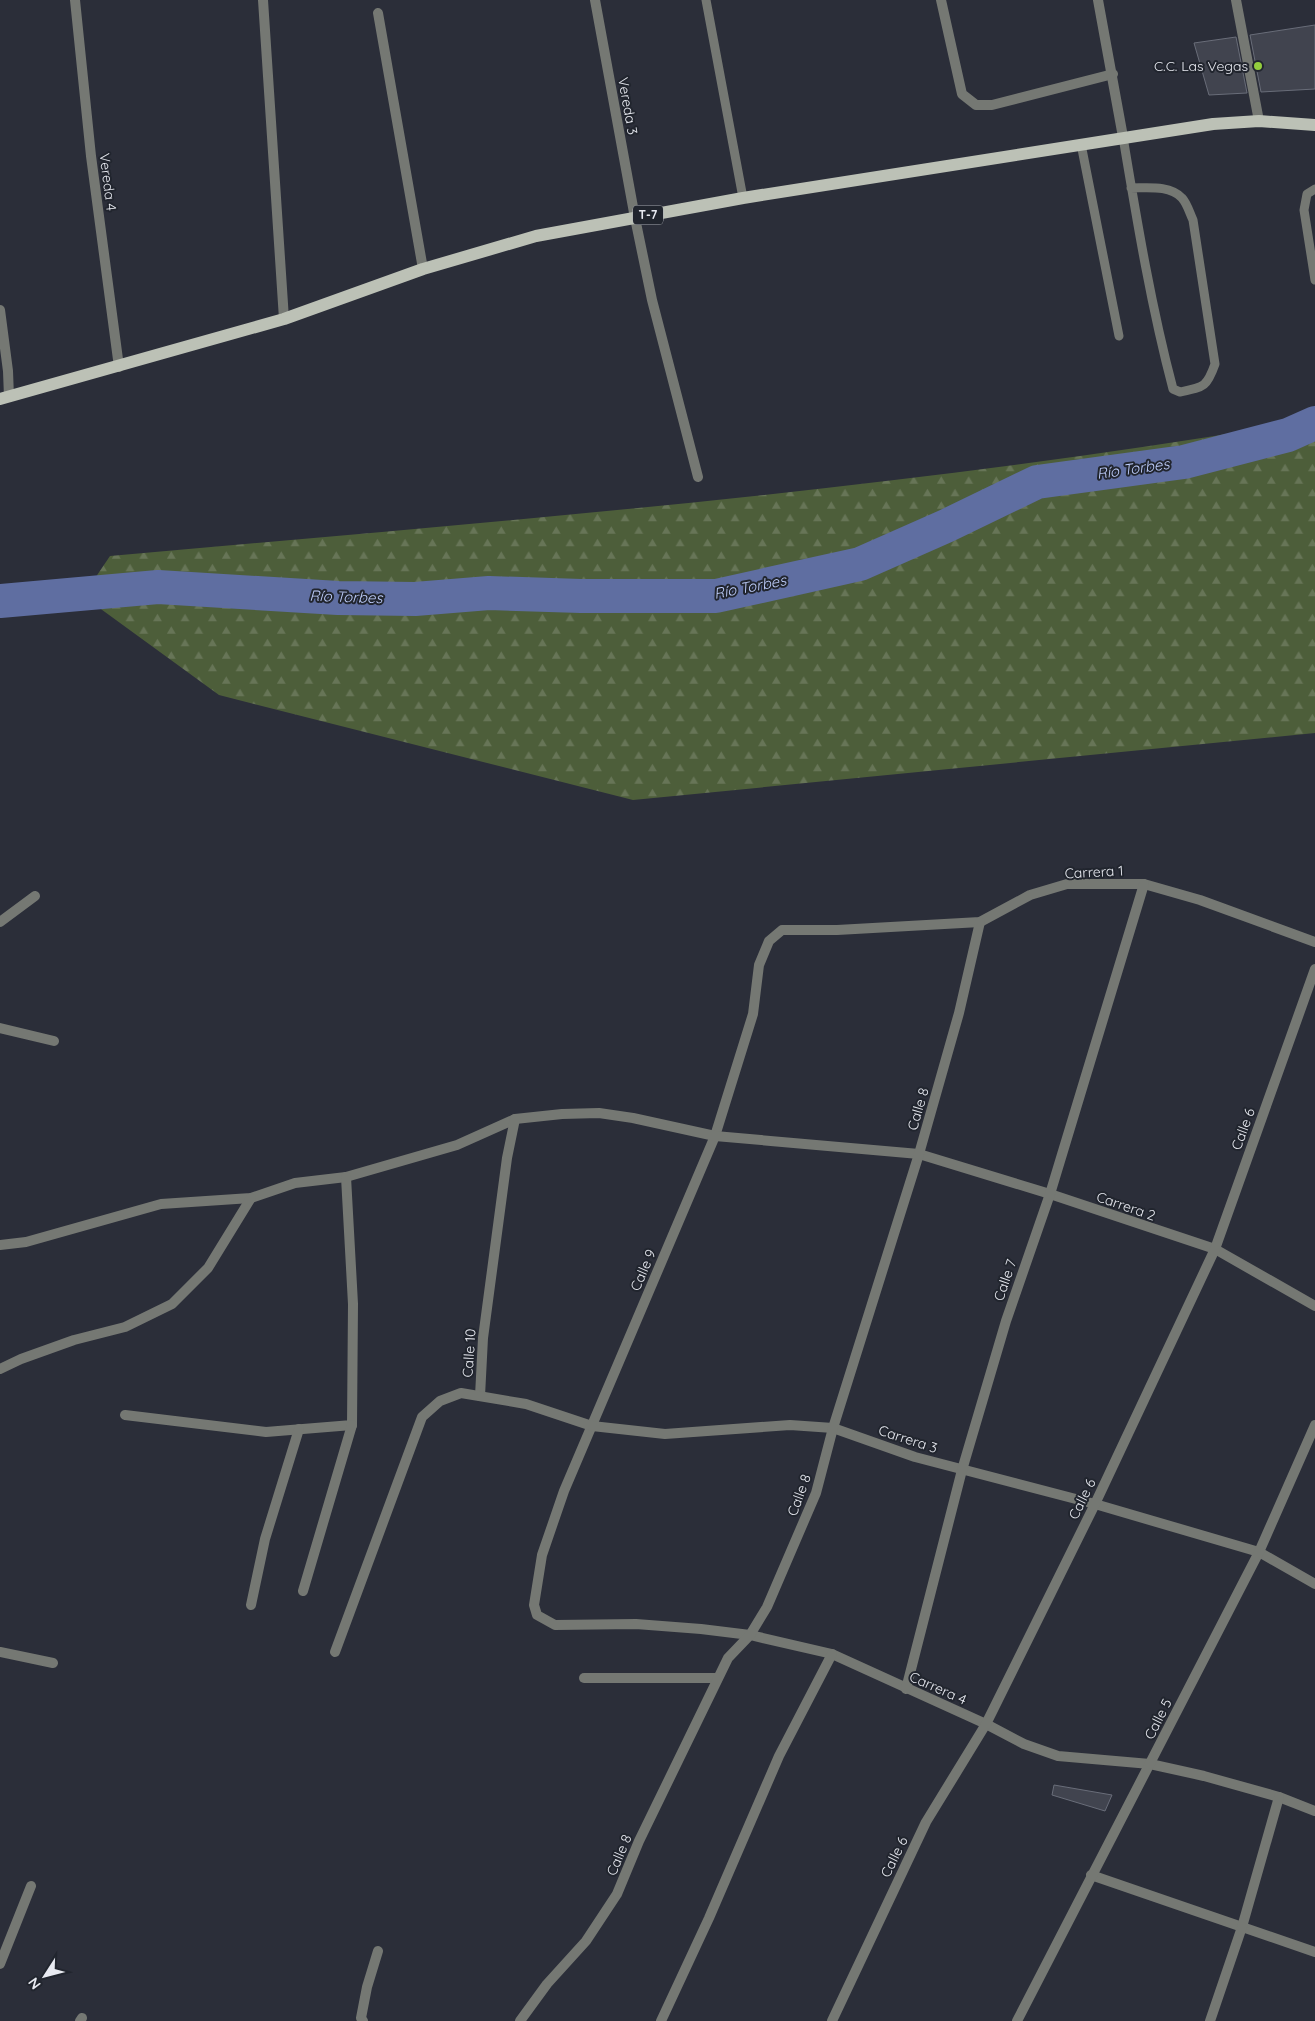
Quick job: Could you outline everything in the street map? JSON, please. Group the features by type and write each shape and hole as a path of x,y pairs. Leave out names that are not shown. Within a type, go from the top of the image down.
{"main road":[{"name":"T-7","path":"4,398 284,319 423,270 536,236 743,198 1213,124 1259,121 1315,125"}],"street":[{"name":"Vereda 4","path":"75,0 91,156 119,367"},
{"path":"263,0 284,319"},
{"name":"Vereda 3","path":"595,0 652,300 698,477"},
{"path":"941,0 962,94 976,105 992,105 1113,74"},
{"path":"1098,0 1124,137"},
{"path":"1236,0 1259,121"},
{"path":"378,13 423,270"},
{"path":"0,310 8,370 4,398"},
{"name":"Carrera 1","path":"782,930 836,930 980,922 1030,895 1068,884 1144,884 1200,900 1315,942"},
{"name":"Calle 7","path":"906,1689 962,1470 1006,1321 1050,1194 1144,884"},
{"path":"0,922 35,896"},
{"name":"Calle 8","path":"520,2021 548,1984 586,1941 617,1894 717,1678 728,1658 750,1636 771,1598 816,1493 833,1428 919,1154 959,1013 980,922"},
{"name":"Calle 9","path":"545,1621 537,1616 534,1605 542,1555 564,1491 715,1136 753,1014 759,965 769,941 782,930"},
{"name":"Calle 6","path":"832,2021 926,1822 986,1724 1095,1504 1215,1249 1315,969"},
{"path":"0,1028 54,1041"},
{"name":"Carrera 2","path":"0,1245 26,1242 161,1204 251,1198 295,1183 346,1177 456,1146 515,1119 562,1114 599,1113 632,1118 715,1136 919,1154 1050,1194 1215,1249 1315,1306"},
{"name":"Calle 10","path":"335,1652 422,1417 440,1401 461,1393 480,1396 483,1338 507,1158 515,1119"},
{"path":"303,1591 352,1425 353,1304 346,1177"},
{"path":"0,1370 21,1359 74,1340 125,1328 172,1304 208,1268 251,1198"},
{"name":"Carrera 3","path":"480,1396 526,1404 592,1426 665,1434 790,1426 833,1428 915,1457 1095,1504 1259,1552 1315,1584"},
{"path":"125,1415 266,1432 352,1425"},
{"name":"Calle 5","path":"1017,2021 1259,1552 1315,1425"},
{"path":"251,1605 265,1539 299,1429"},
{"name":"Carrera 4","path":"545,1621 555,1625 636,1624 701,1629 750,1636 832,1654 986,1724 1024,1744 1058,1756 1150,1764 1204,1776 1279,1797 1315,1811"},
{"path":"0,1652 53,1663"},
{"path":"661,2021 709,1918 779,1756 832,1654"},
{"path":"584,1678 717,1678"},
{"path":"1210,2021 1242,1927 1279,1797"},
{"path":"1091,1875 1315,1952"},
{"path":"0,1964 31,1886"},
{"path":"363,2021 361,2018 367,1987 378,1951"}],"lane":[{"path":"706,0 743,198"},
{"path":"1124,137 1132,188 1153,305 1173,388 1180,392 1199,388 1210,380 1215,364 1193,220 1182,198 1172,192 1157,187 1132,188"},
{"path":"1081,144 1119,336"},
{"path":"1315,189 1307,194 1304,210 1315,280"}],"green space":[{"path":"1315,419 1315,733 633,800 219,695 83,596 110,556 563,515 865,484 1165,444"}],"building":[{"path":"1315,25 1315,89 1261,92 1250,35"},
{"path":"1236,37 1247,93 1209,95 1194,43"},
{"path":"1054,1785 1112,1795 1105,1811 1052,1795"}],"waterway":[{"name":"Río Torbes","path":"0,601 158,587 338,598 415,599 489,593 581,596 716,596 860,564 946,526 1037,482 1184,462 1288,435 1315,423"}],"place":[{"name":"C.C. Las Vegas","path":"1258,66"}]}
